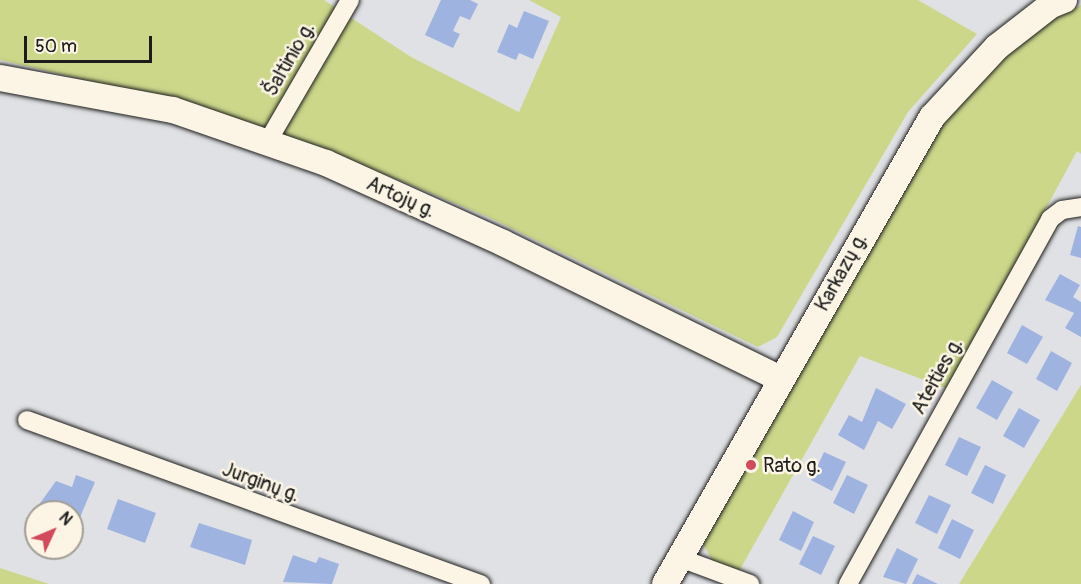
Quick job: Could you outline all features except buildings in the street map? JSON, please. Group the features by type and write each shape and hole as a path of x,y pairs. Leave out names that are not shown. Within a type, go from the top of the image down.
{"main road":[{"name":"Karkazų g.","path":"665,584 932,117 996,47 1052,2"},
{"name":"Artojų g.","path":"0,78 173,110 268,141 326,163 492,238 781,379"}],"street":[{"name":"Šaltinio g.","path":"268,141 350,0"},
{"name":"Ateities g.","path":"848,584 1050,219 1062,210 1081,207"},
{"name":"Jurginų g.","path":"27,420 481,584"},
{"path":"680,558 750,584"}],"green space":[{"path":"0,0 324,0 411,57 519,112 561,17 529,0 918,0 977,34 908,112 777,337 758,347 488,217 314,145 162,98 0,60"},
{"path":"1081,5 1081,154 1077,151 948,389 860,356 738,573 712,560 703,544 706,529 936,130 999,58 1048,22"},
{"path":"1081,385 1081,584 959,584"},
{"path":"0,568 49,584 0,584"}],"place":[{"name":"Rato g.","path":"751,465"}]}
